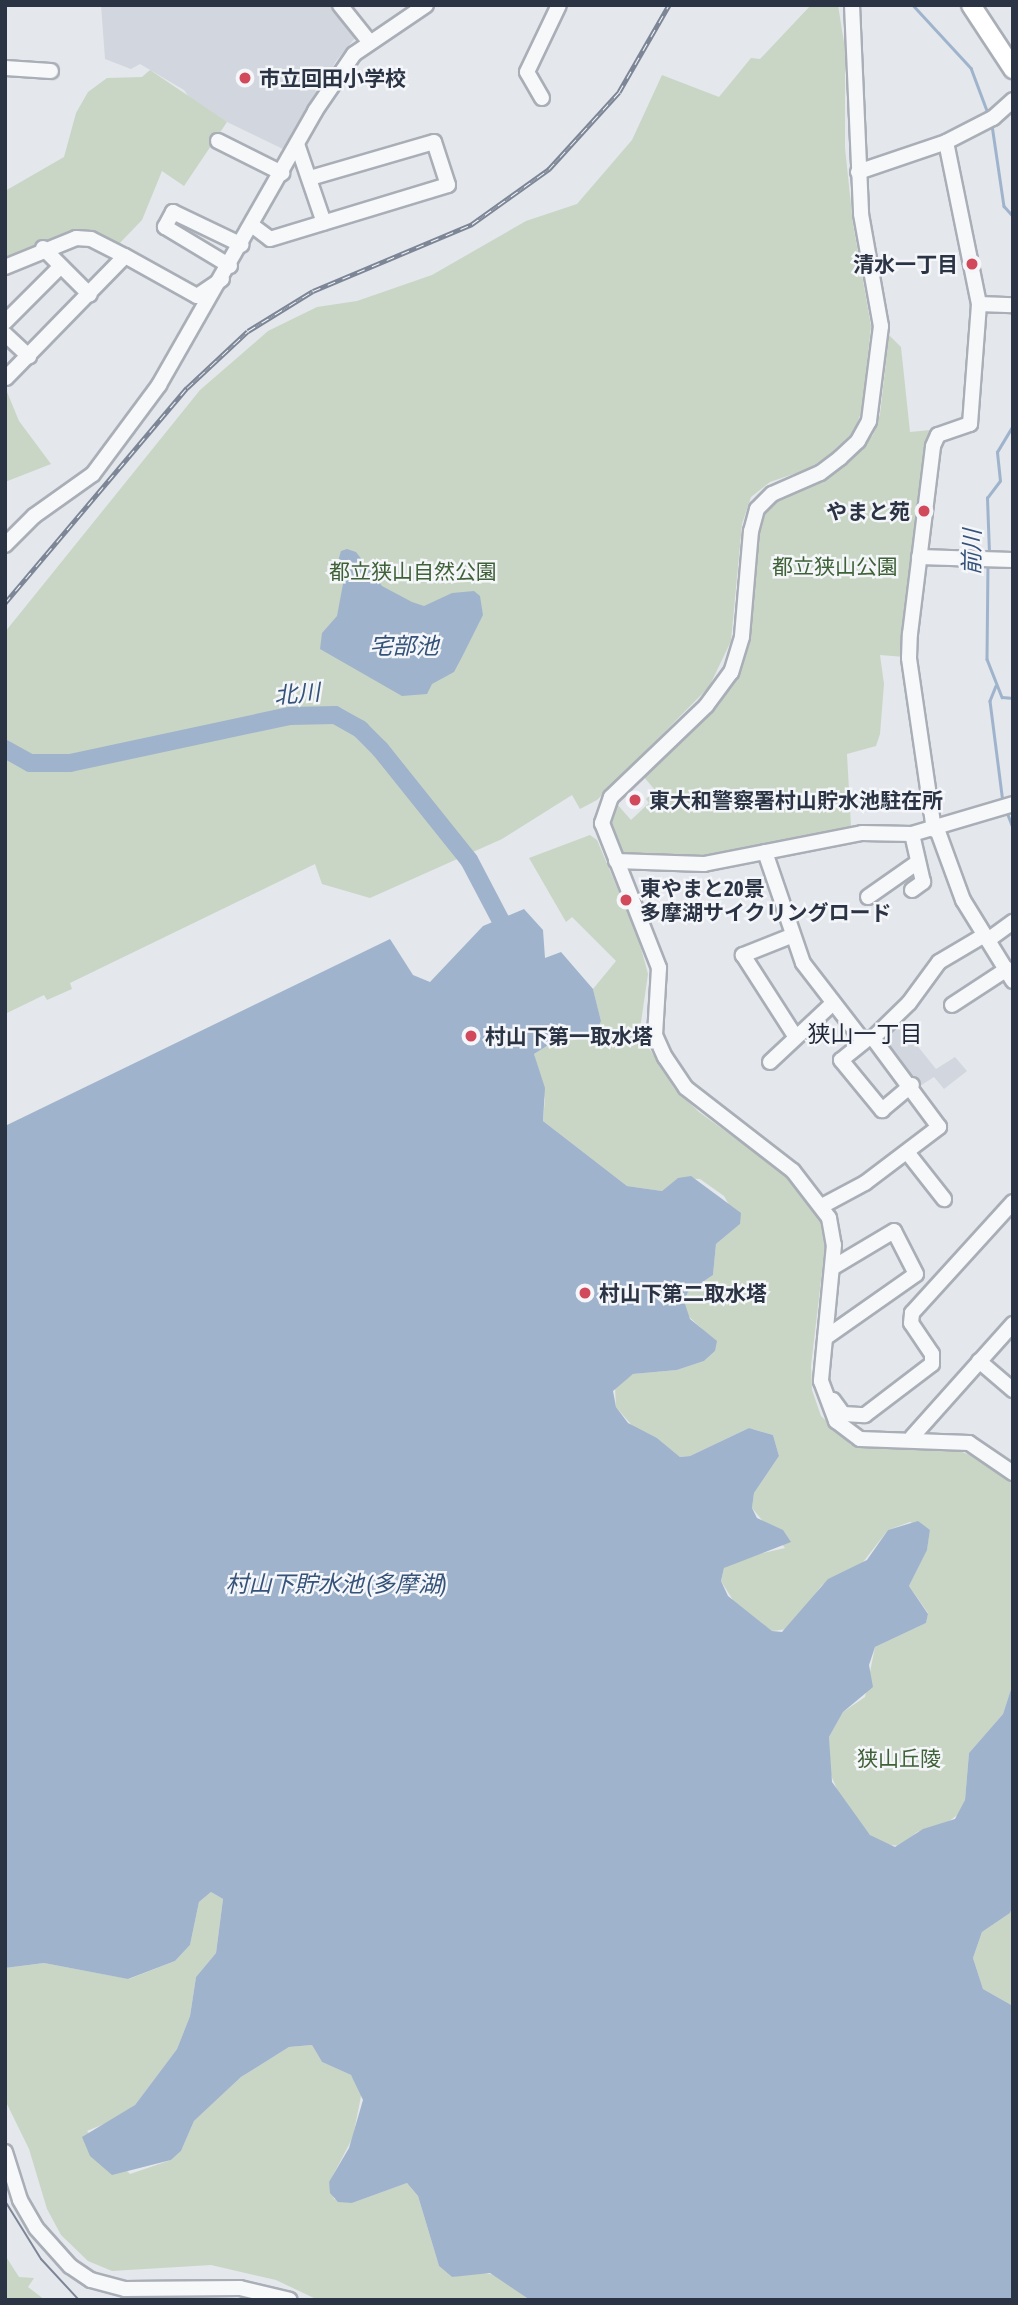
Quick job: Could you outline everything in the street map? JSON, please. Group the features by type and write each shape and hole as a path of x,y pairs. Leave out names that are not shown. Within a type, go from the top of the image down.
{"main road":[{"path":"971,5 1013,69"}],"street":[{"path":"340,5 368,40"},
{"path":"5,545 104,462 159,385 227,273 297,144 342,69 368,40 426,5"},
{"path":"542,98 527,72 559,5"},
{"path":"852,5 857,40 853,92 863,234 881,326 869,421 858,441 840,458 820,473 772,494 757,509 736,660 712,698 604,807 603,827 659,968 655,1035 665,1057 685,1088 793,1171 822,1206 834,1236 821,1381 828,1408 848,1433 865,1440 912,1437 969,1443 1013,1473"},
{"path":"5,68 51,71"},
{"path":"858,172 946,142 989,120 1013,100"},
{"path":"218,141 282,173"},
{"path":"253,226 270,239 448,185 434,142 310,178"},
{"path":"946,142 979,304 970,424 938,435 933,446 909,658 936,830 963,900 1010,975 951,1005"},
{"path":"297,144 324,223"},
{"path":"227,273 164,227 173,212 242,245"},
{"path":"5,267 43,248 76,238 91,239 197,296 227,273"},
{"path":"43,248 90,295"},
{"path":"6,378 90,295 125,256"},
{"path":"5,321 61,266"},
{"path":"979,304 1013,304"},
{"path":"5,334 29,356"},
{"path":"919,557 988,557 1013,560"},
{"path":"616,861 704,864 862,833 912,834 936,830 1009,808"},
{"path":"912,834 923,882 912,890"},
{"path":"765,852 791,936 807,969 833,1003 912,1085 940,1123 865,1183 822,1206"},
{"path":"868,898 918,862"},
{"path":"912,1085 882,1110 841,1060 909,1003 939,961 1013,922"},
{"path":"791,936 743,955 795,1036"},
{"path":"770,1062 833,1003"},
{"path":"907,1152 944,1199"},
{"path":"821,1381 843,1414 865,1415 927,1369 932,1354 911,1323 912,1313 1013,1202"},
{"path":"825,1338 916,1274 894,1231 832,1268"},
{"path":"912,1437 1013,1324"},
{"path":"979,1361 1013,1390"},
{"path":"5,2152 20,2200 36,2228 70,2266 91,2280 125,2289 240,2288 290,2300"}],"shaded area":[{"name":"市立回田小学校","path":"101,5 332,5 356,37 336,61 285,150 196,107 184,90 140,64 131,69 105,59"},
{"path":"899,1023 936,1069 955,1057 967,1071 944,1089 934,1077 920,1086 883,1041"}],"green space":[{"name":"都立狭山自然公園","path":"811,5 838,5 845,49 845,148 853,224 871,326 862,410 854,431 830,454 808,469 770,482 751,497 742,524 731,641 709,687 597,800 580,809 572,795 502,839 370,898 322,884 315,864 70,983 72,989 47,1000 44,995 5,1014 5,632 200,390 268,331 317,307 357,301 432,275 526,221 577,204 632,140 662,75 719,97 751,58 760,59"},
{"path":"150,70 227,122 184,186 162,171 142,220 116,247 76,234 5,260 5,191 64,157 76,113 88,92 107,78 142,77"},
{"name":"都立狭山公園","path":"889,335 901,347 910,432 931,430 905,657 880,655 884,684 880,734 876,746 847,754 851,827 704,859 622,852 609,820 616,803 631,820 649,803 646,799 655,790 643,776 719,705 737,676 750,635 759,527 766,512 780,498 820,482 856,455 873,435 880,414"},
{"path":"5,387 19,421 51,464 5,482"},
{"name":"狭山丘陵","path":"590,835 597,840 638,937 648,974 640,1029 642,1037 674,1088 699,1112 781,1171 820,1220 825,1246 811,1366 812,1390 821,1416 851,1445 957,1450 982,1460 1013,1484 1013,1683 1003,1714 969,1753 965,1800 960,1813 948,1822 917,1832 901,1846 882,1844 870,1835 839,1794 830,1773 829,1737 843,1712 865,1697 875,1647 926,1623 928,1613 909,1586 927,1549 930,1530 910,1522 888,1530 860,1566 822,1585 788,1629 772,1631 736,1605 721,1581 724,1568 741,1558 785,1548 752,1508 754,1493 779,1456 773,1435 749,1428 690,1456 680,1457 657,1438 635,1429 616,1407 615,1387 633,1374 677,1370 704,1361 715,1351 701,1328 685,1313 684,1301 688,1292 713,1275 716,1244 740,1224 724,1196 700,1179 679,1178 662,1191 627,1186 543,1121 545,1099 534,1054 555,1041 576,1040 601,1021 593,989 616,961 572,917 566,922 529,858"},
{"path":"211,1892 223,1899 216,1953 196,1977 190,2016 177,2049 135,2105 116,2119 87,2131 130,2174 171,2160 181,2151 194,2121 241,2077 289,2047 312,2045 322,2062 351,2075 362,2091 353,2137 329,2183 334,2199 352,2203 407,2183 418,2196 439,2266 452,2277 477,2272 496,2275 530,2300 318,2300 276,2280 211,2265 112,2271 88,2261 61,2235 47,2209 29,2149 5,2100 5,1968 44,1963 129,1979 175,1961 190,1945 199,1902"},
{"path":"1013,1906 1013,2006 983,1989 973,1958 982,1932 1010,1913"},
{"path":"5,2255 19,2277 34,2278 28,2287 45,2300 5,2300"}],"water":[{"name":"宅部池","path":"347,549 356,552 382,586 412,602 424,606 452,593 474,591 480,596 483,615 454,672 432,684 427,694 402,696 320,649 322,633 337,616 343,584 338,561 341,551"},
{"name":"村山下貯水池 (多摩湖)","path":"524,909 543,930 545,958 561,952 593,989 601,1021 596,1032 587,1037 555,1041 534,1054 545,1088 543,1121 627,1186 662,1191 678,1178 691,1176 741,1213 740,1224 716,1244 713,1275 688,1292 684,1301 690,1319 717,1341 715,1351 704,1361 677,1370 633,1374 613,1391 616,1407 628,1423 657,1438 680,1457 690,1456 749,1428 773,1435 779,1456 754,1493 752,1508 757,1518 783,1530 791,1542 724,1568 721,1581 728,1596 772,1631 782,1632 828,1579 867,1560 888,1530 918,1521 930,1530 927,1550 909,1586 928,1614 926,1623 875,1647 869,1665 873,1687 843,1712 829,1737 832,1782 870,1835 895,1847 923,1829 955,1819 965,1800 969,1753 1003,1714 1013,1683 1013,1906 1010,1913 982,1932 973,1958 983,1989 1013,2006 1013,2300 530,2300 490,2273 452,2277 439,2266 418,2196 407,2183 352,2203 338,2202 330,2193 329,2182 349,2148 363,2100 351,2075 322,2062 312,2045 289,2047 241,2077 194,2121 181,2151 171,2160 112,2175 90,2156 82,2137 135,2105 177,2049 190,2016 196,1977 216,1953 223,1899 211,1892 199,1902 190,1945 175,1961 128,1979 44,1963 5,1968 5,1126 390,939 413,975 430,982 483,926"}],"waterway":[{"name":"前川","path":"913,5 971,68 989,116"},
{"name":"前川","path":"992,125 1004,206 1013,216"},
{"name":"前川","path":"989,553 987,498 1000,481 997,452 1013,425"},
{"name":"前川","path":"988,563 987,659 1002,697 1013,698"},
{"name":"前川","path":"996,686 990,701 1003,803"},
{"name":"北川","path":"5,749 30,763 70,763 290,716 335,715 360,729 380,749 469,860 500,919"},
{"name":"前川","path":"1007,812 1013,828"}],"tram line":[{"path":"5,2201 41,2259 79,2300"}],"railway":[{"path":"5,603 187,388 248,331 313,291 472,224 549,169 619,92 669,5"}],"place":[{"name":"市立回田小学校","path":"245,78"},
{"name":"清水一丁目","path":"972,264"},
{"name":"やまと苑","path":"924,511"},
{"name":"東大和警察署村山貯水池駐在所","path":"635,800"},
{"name":"東やまと20景 多摩湖サイクリングロード","path":"626,900"},
{"name":"村山下第一取水塔","path":"471,1036"},
{"name":"村山下第二取水塔","path":"585,1293"}],"district":[{"name":"狭山一丁目","path":"865,1034"}]}
